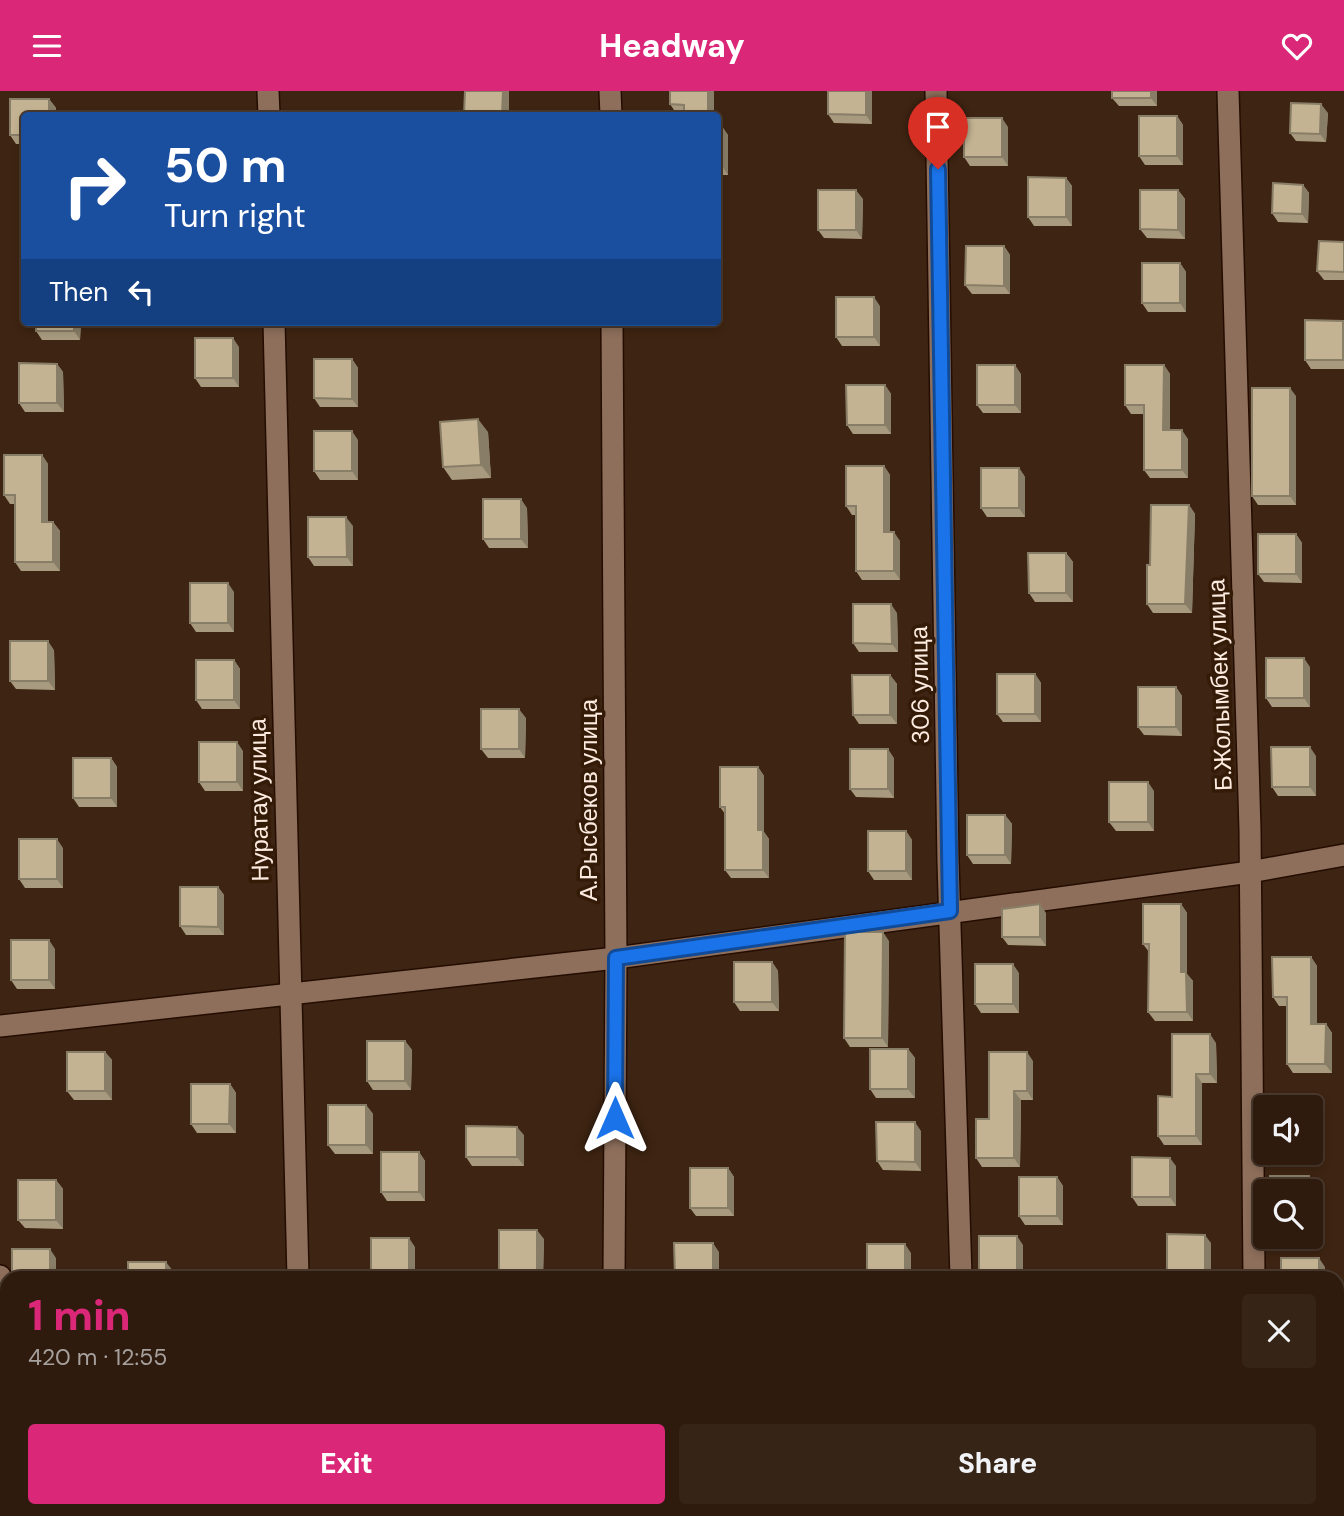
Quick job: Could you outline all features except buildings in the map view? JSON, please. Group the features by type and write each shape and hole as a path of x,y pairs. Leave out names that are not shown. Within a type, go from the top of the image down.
{"street":[{"path":"268,91 269,112"},
{"path":"610,91 611,112"},
{"name":"306 улица","path":"936,91 950,911 961,1271"},
{"name":"Б.Жолымбек улица","path":"1228,91 1250,872 1254,1271"},
{"name":"Нуратау улица","path":"274,326 298,1271"},
{"name":"А.Рысбеков улица","path":"612,326 616,958 614,1271"},
{"path":"0,1025 616,958 1250,872 1344,855"}],"route":[{"path":"615,1118 616,958 950,911 938,169"}]}
